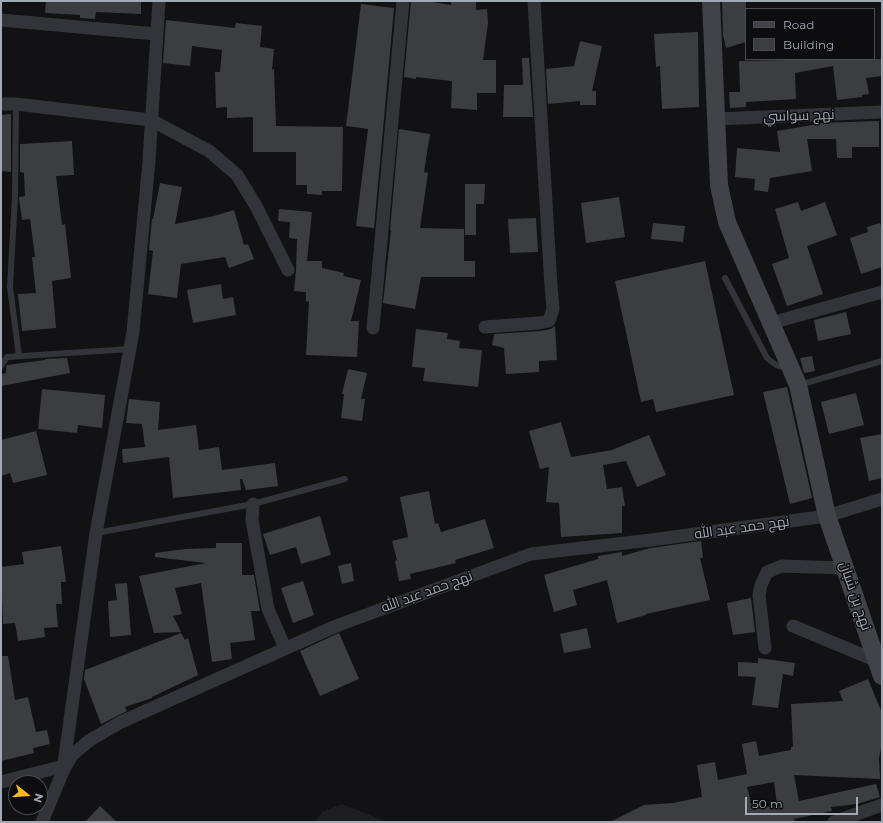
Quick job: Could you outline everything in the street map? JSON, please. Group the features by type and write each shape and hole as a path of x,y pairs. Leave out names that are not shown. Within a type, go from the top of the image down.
{"street":[{"path":"42,822 63,768 96,533 130,349 149,161 159,1"},
{"path":"373,328 403,1"},
{"path":"485,327 549,321 553,309 534,1"},
{"name":"نهج بن شبان","path":"711,1 719,185 727,222 795,378 827,516 879,668"},
{"path":"1,20 156,34"},
{"path":"1,104 16,104 151,120 209,151 237,175 256,206 288,270"},
{"name":"نهج سواسي","path":"716,119 882,112"},
{"path":"771,323 882,292"},
{"name":"نهج حمد عبد الله","path":"63,768 72,755 90,740 121,722 336,626 531,554 651,540 827,516 882,499"},
{"path":"253,504 252,520 268,610 285,648"},
{"path":"765,648 759,595 761,585 767,572 782,566 845,568"},
{"path":"793,626 879,668"},
{"path":"1,782 63,768"},
{"path":"834,822 882,805"}],"lane":[{"path":"16,104 15,196 10,287 19,356"},
{"path":"725,278 767,358 795,378 882,361"},
{"path":"1,366 7,358 19,356 130,349"},
{"path":"96,533 253,504 345,479"}],"shaded area":[{"path":"342,804 388,822 315,822 322,812"}],"building":[{"path":"46,1 141,1 141,14 96,12 95,19 80,18 80,15 45,13"},
{"path":"411,1 426,1 451,5 451,1 476,1 476,10 487,9 488,23 483,60 496,60 496,93 477,93 477,110 451,108 452,81 404,77"},
{"path":"722,1 746,1 745,42 726,48 723,35"},
{"path":"361,4 394,8 374,228 356,226 368,129 346,126"},
{"path":"166,20 235,28 236,23 262,26 260,47 274,49 272,70 274,69 276,126 343,127 342,191 322,191 322,195 307,194 307,185 296,185 296,152 253,152 253,117 227,118 227,107 216,108 215,72 220,72 222,50 192,46 190,66 163,63"},
{"path":"698,32 699,107 662,109 660,66 656,67 654,34"},
{"path":"580,41 602,46 592,91 596,91 596,105 580,105 580,101 548,104 546,69 574,66"},
{"path":"522,58 529,58 533,117 503,117 504,85 523,85"},
{"path":"882,59 882,76 866,78 869,94 862,95 862,97 837,100 833,66 795,73 796,99 746,102 746,107 730,108 729,92 740,92 739,61"},
{"path":"11,114 11,172 1,171 1,115"},
{"path":"879,121 879,147 852,147 852,158 837,158 836,139 807,139 812,171 770,178 768,192 754,190 755,179 735,177 737,148 780,152 777,131 818,123"},
{"path":"399,129 430,134 424,172 428,173 420,228 464,229 464,261 475,261 475,277 421,277 415,309 383,303 391,230"},
{"path":"72,141 74,175 56,176 62,225 65,224 71,278 52,281 56,328 22,331 18,294 36,293 32,257 35,257 30,219 22,220 19,198 25,196 24,173 20,172 20,144"},
{"path":"160,183 182,187 175,224 214,216 234,210 244,245 248,244 254,259 229,268 225,257 181,264 177,298 148,294 153,251 149,250 152,219"},
{"path":"465,184 485,184 484,204 476,204 476,235 465,235"},
{"path":"619,197 625,237 586,243 581,203"},
{"path":"798,202 801,211 825,202 837,235 807,246 823,294 787,306 772,264 789,258 775,209"},
{"path":"279,209 312,212 307,261 322,261 322,268 344,273 343,276 361,280 351,321 359,321 357,357 306,355 309,302 306,301 306,292 294,291 297,239 289,238 290,222 278,221"},
{"path":"536,218 538,252 510,253 508,219"},
{"path":"653,223 685,226 683,242 651,239"},
{"path":"880,223 882,230 882,267 861,274 850,238 868,232 867,227"},
{"path":"705,261 734,395 656,412 653,399 641,402 615,281"},
{"path":"221,284 223,299 233,297 236,315 193,323 187,290"},
{"path":"846,312 851,334 818,341 814,320"},
{"path":"555,326 557,360 539,361 539,372 506,374 504,348 492,345 494,334 540,331 551,329"},
{"path":"416,329 448,333 447,339 460,341 459,348 482,350 478,387 423,381 425,368 412,367"},
{"path":"812,356 815,371 804,373 800,358"},
{"path":"67,358 70,373 1,386 1,374 6,373 7,365 45,359"},
{"path":"348,369 367,373 361,399 365,399 362,421 341,418 344,394 342,394"},
{"path":"787,387 812,498 790,504 763,392"},
{"path":"42,389 105,395 102,428 78,425 77,433 38,429"},
{"path":"856,393 864,425 829,434 821,402"},
{"path":"129,399 160,402 158,430 196,425 199,450 219,447 222,470 275,463 278,486 246,490 242,479 240,479 241,490 173,498 169,457 123,463 122,449 145,447 142,424 126,423"},
{"path":"561,422 571,457 612,450 649,435 666,475 637,487 626,461 603,465 607,489 622,487 625,506 622,506 622,533 561,537 559,503 546,502 549,467 540,469 529,431"},
{"path":"36,431 47,475 13,483 10,473 1,476 1,440"},
{"path":"882,434 882,478 869,481 860,438"},
{"path":"429,491 435,524 438,523 441,532 485,519 494,548 455,560 456,563 410,574 411,579 399,581 395,561 397,560 392,541 408,537 400,497"},
{"path":"320,516 331,555 301,564 296,547 270,555 263,534"},
{"path":"701,541 703,558 700,558 710,600 646,614 617,623 607,580 573,590 577,605 554,612 544,575 598,559 598,556 622,552 622,556 650,548"},
{"path":"216,543 242,543 242,575 254,575 260,611 251,611 255,640 230,643 232,659 212,662 201,583 175,588 182,614 173,616 181,632 154,633 139,576 206,563 155,557 155,553 185,549 216,548"},
{"path":"61,546 66,582 61,582 62,604 56,604 58,627 44,628 45,637 18,641 15,623 3,624 1,567 24,564 22,552"},
{"path":"351,563 354,581 342,584 338,566"},
{"path":"303,581 314,615 293,623 281,588"},
{"path":"127,583 131,635 110,637 108,601 117,600 115,584"},
{"path":"751,598 755,632 733,635 727,603"},
{"path":"587,628 591,648 564,653 560,634"},
{"path":"181,633 185,640 188,638 198,675 152,698 125,707 127,711 101,724 84,679 85,670"},
{"path":"339,633 359,679 320,696 300,651"},
{"path":"1,656 8,656 15,700 28,697 36,732 47,730 50,744 33,748 34,753 1,761"},
{"path":"758,658 795,663 793,676 783,674 778,708 752,705 756,677 738,676 738,662 758,663"},
{"path":"868,679 882,713 882,743 879,758 880,779 794,775 799,801 876,784 880,797 857,804 831,807 832,811 794,819 795,822 610,822 644,805 673,803 702,797 697,765 715,762 718,780 747,774 742,744 756,741 759,756 791,750 791,747 793,747 791,704 843,701 839,691","holes":["774,782 777,805 753,810 747,787"]},
{"path":"100,806 117,822 85,822"}]}
